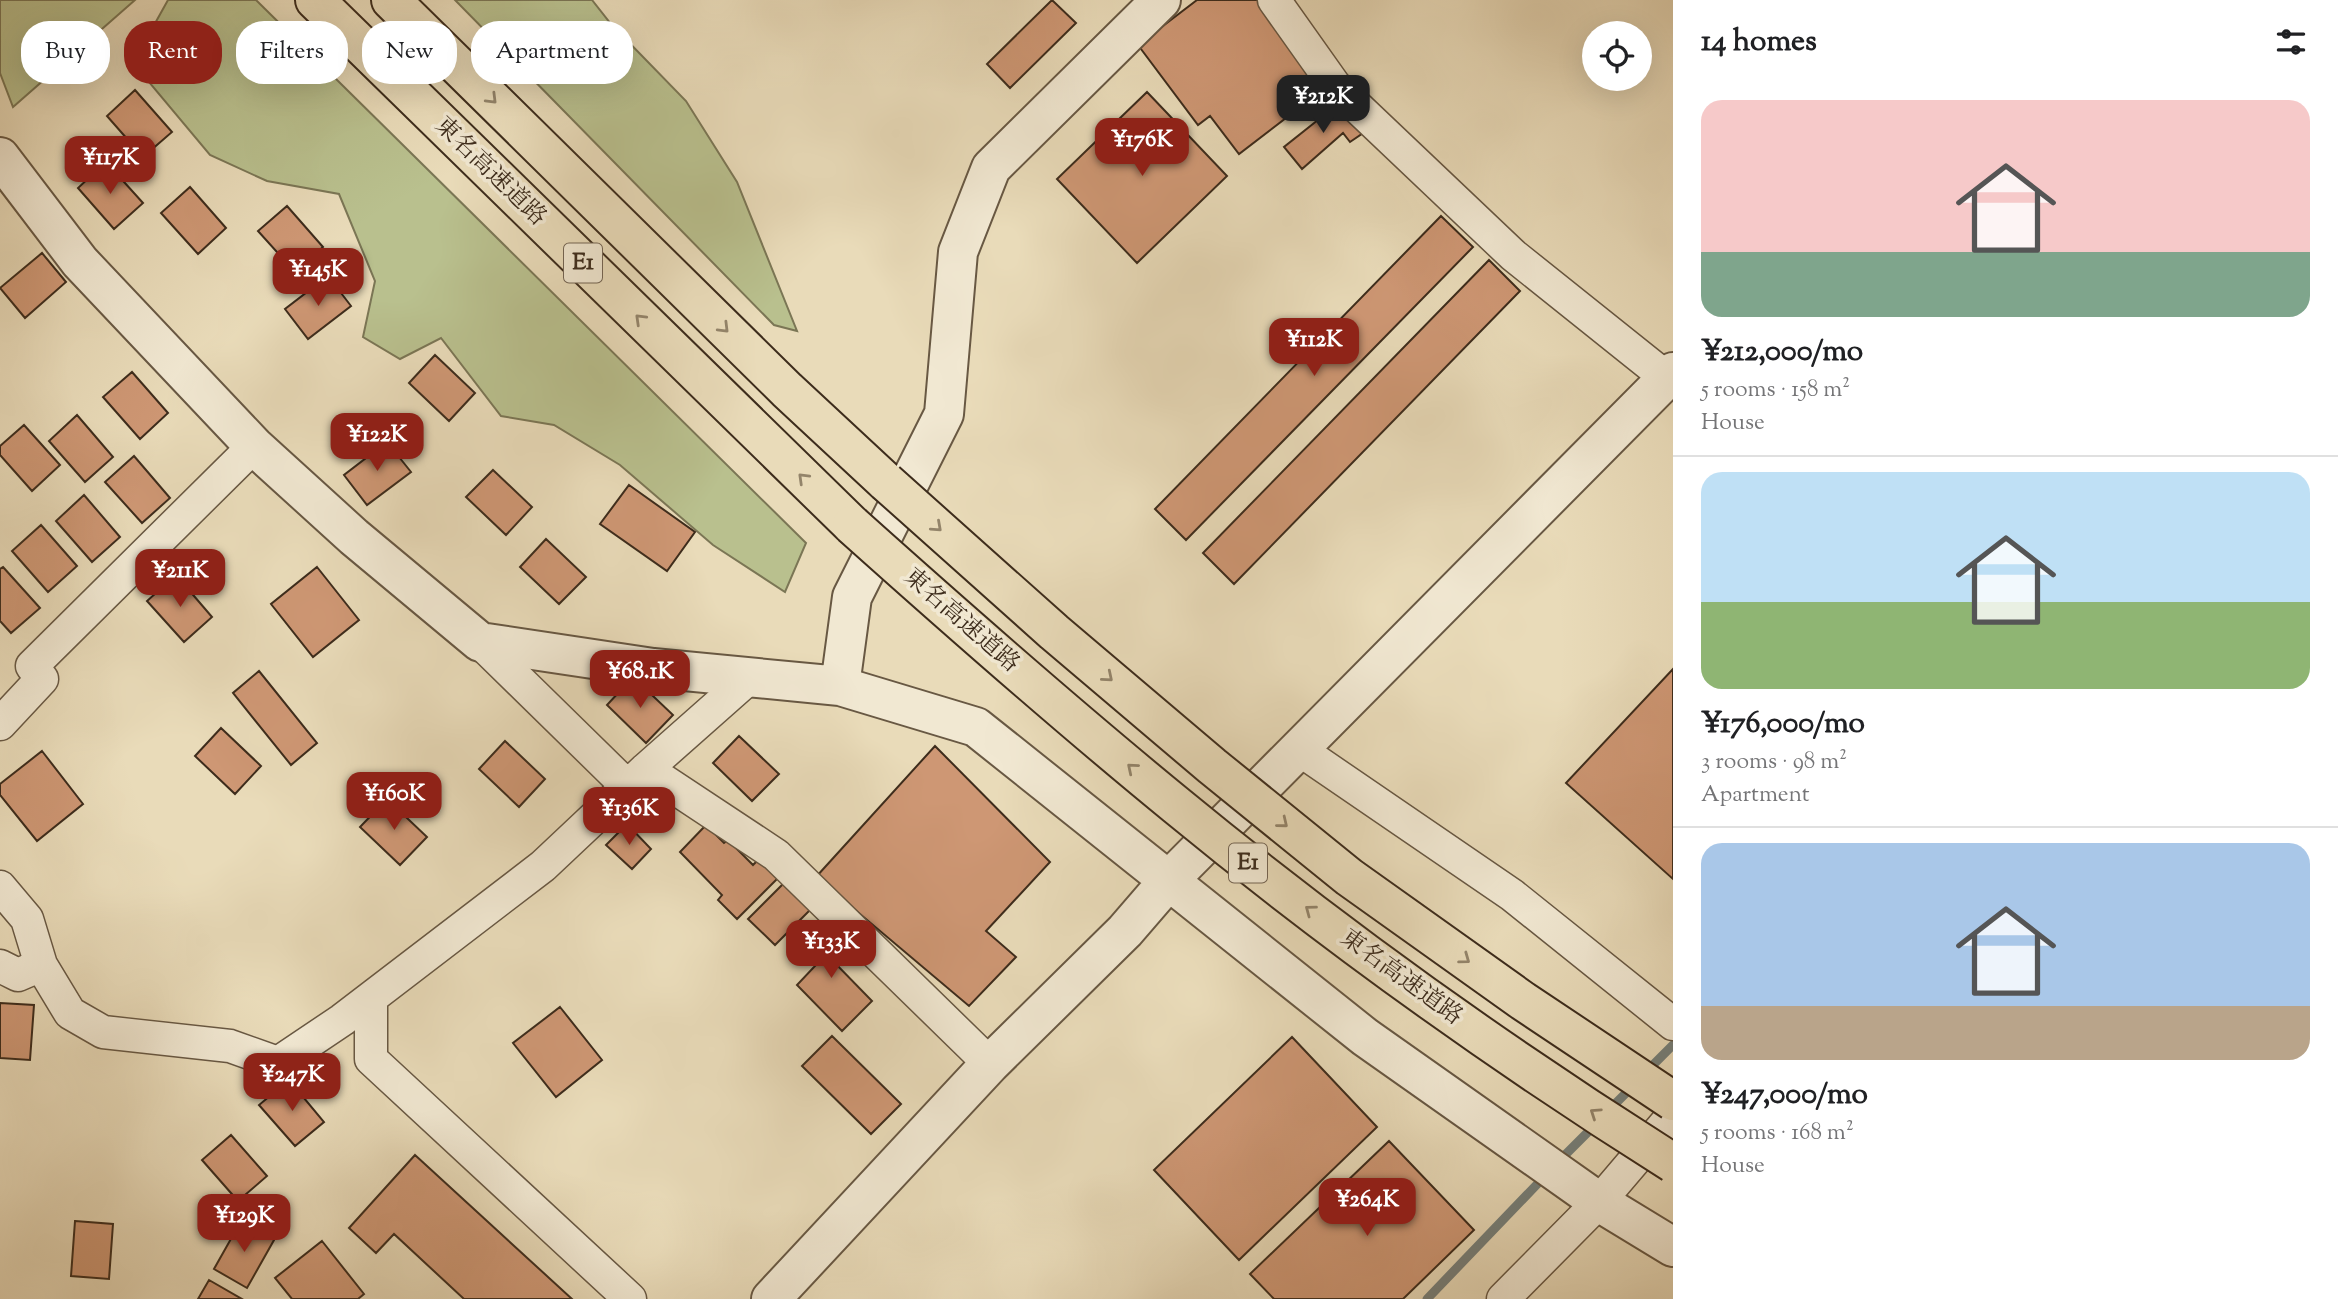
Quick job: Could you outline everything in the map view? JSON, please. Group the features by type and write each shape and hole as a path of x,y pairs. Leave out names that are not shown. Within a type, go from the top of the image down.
{"highway":[{"name":"東名高速道路","path":"315,0 852,525 963,624 1154,787 1293,898 1507,1054 1673,1163"},
{"name":"E1","path":"391,0 777,380 886,482 1086,659 1349,877 1523,1001 1673,1101"}],"street":[{"path":"840,686 852,597 944,414 958,252 991,168 1161,0"},
{"path":"771,1299 990,1064 1125,931 1169,880 1671,378 1513,255 1335,86 1274,0"},
{"path":"0,158 80,262 254,446 354,537 636,778 776,855 990,1064"},
{"path":"0,724 42,679 33,666 254,446"},
{"path":"480,642 653,668 840,686 976,727 1365,1037 1599,1202 1673,1247"},
{"path":"0,887 27,919 41,965 70,1013 103,1032 230,1046 278,1063 342,1020 543,866 636,778 750,677"},
{"path":"1300,750 1512,895 1671,1023"},
{"path":"0,966 18,975 41,965"},
{"path":"371,998 371,1059 630,1299"},
{"path":"1503,1299 1599,1202 1673,1115"}],"green space":[{"path":"0,0 135,0 110,22 21,21 21,84 39,84 13,107 0,73"},
{"path":"168,0 256,0 277,21 236,21 236,84 341,84 806,543 785,592 713,545 620,465 554,425 501,416 441,338 400,359 363,337 375,281 339,194 267,181 210,155 151,84 222,84 222,21 156,21"},
{"path":"455,0 592,0 609,21 476,21"},
{"path":"633,47 686,101 737,182 797,331 774,325 537,84 633,84"}],"building":[{"path":"1052,0 1076,23 1010,88 987,64"},
{"path":"1197,0 1259,0 1325,88 1239,154 1210,116 1198,125 1138,45"},
{"path":"135,90 172,132 143,157 107,116"},
{"path":"1147,92 1227,176 1137,263 1057,179"},
{"path":"1338,104 1366,131 1350,142 1343,133 1302,169 1284,147"},
{"path":"106,162 143,203 114,229 78,188"},
{"path":"190,187 226,228 198,254 161,213"},
{"path":"287,206 323,247 295,272 258,231"},
{"path":"1441,216 1473,247 1186,540 1155,509"},
{"path":"42,253 66,282 25,318 0,288"},
{"path":"1489,260 1520,291 1234,584 1203,553"},
{"path":"328,276 351,306 308,339 285,309"},
{"path":"435,355 475,393 449,421 409,383"},
{"path":"132,372 168,413 140,439 103,397"},
{"path":"77,415 113,457 85,482 49,441"},
{"path":"24,425 60,465 32,491 0,455 0,446"},
{"path":"387,442 411,472 367,505 344,475"},
{"path":"134,456 170,498 142,523 105,482"},
{"path":"493,470 532,507 506,535 466,497"},
{"path":"629,485 695,532 667,571 600,524"},
{"path":"84,495 120,537 92,562 56,521"},
{"path":"41,525 77,566 48,592 12,551"},
{"path":"546,539 586,577 559,604 520,567"},
{"path":"3,567 40,608 11,633 0,621 0,569"},
{"path":"317,567 359,620 313,657 271,604"},
{"path":"176,575 212,617 184,642 147,601"},
{"path":"1673,669 1673,879 1566,783"},
{"path":"259,671 317,743 291,765 233,693"},
{"path":"633,677 673,715 646,743 607,705"},
{"path":"221,728 261,766 235,794 195,756"},
{"path":"739,736 779,774 752,801 713,763"},
{"path":"505,741 545,779 519,807 479,769"},
{"path":"935,746 1050,862 986,931 1016,957 969,1006 816,877"},
{"path":"42,751 83,804 37,841 0,795 0,784"},
{"path":"387,799 427,837 400,865 360,827"},
{"path":"627,824 651,849 632,869 606,845"},
{"path":"706,825 724,843 728,840 753,865 760,858 779,877 737,919 718,900 722,895 680,852"},
{"path":"785,882 812,908 775,945 748,919"},
{"path":"828,922 847,941 830,958 872,1001 842,1031 797,985 815,966 799,949"},
{"path":"0,1003 34,1005 30,1060 0,1058"},
{"path":"560,1007 602,1060 556,1097 513,1043"},
{"path":"832,1036 901,1104 871,1134 802,1066"},
{"path":"1292,1037 1377,1127 1239,1260 1154,1170"},
{"path":"289,1080 324,1122 295,1146 259,1105"},
{"path":"231,1135 267,1176 238,1201 202,1160"},
{"path":"1389,1141 1474,1230 1403,1299 1274,1299 1250,1274"},
{"path":"415,1155 572,1299 464,1299 394,1234 376,1253 349,1228"},
{"path":"75,1221 113,1224 109,1279 71,1276"},
{"path":"241,1221 274,1240 247,1288 214,1269"},
{"path":"322,1241 364,1294 358,1299 292,1299 275,1278"},
{"path":"209,1280 242,1299 198,1299"}],"waterway":[{"path":"1647,1071 1673,1045"},
{"path":"1608,1111 1633,1086"},
{"path":"1559,1161 1596,1124"},
{"path":"1427,1299 1545,1176"}]}
